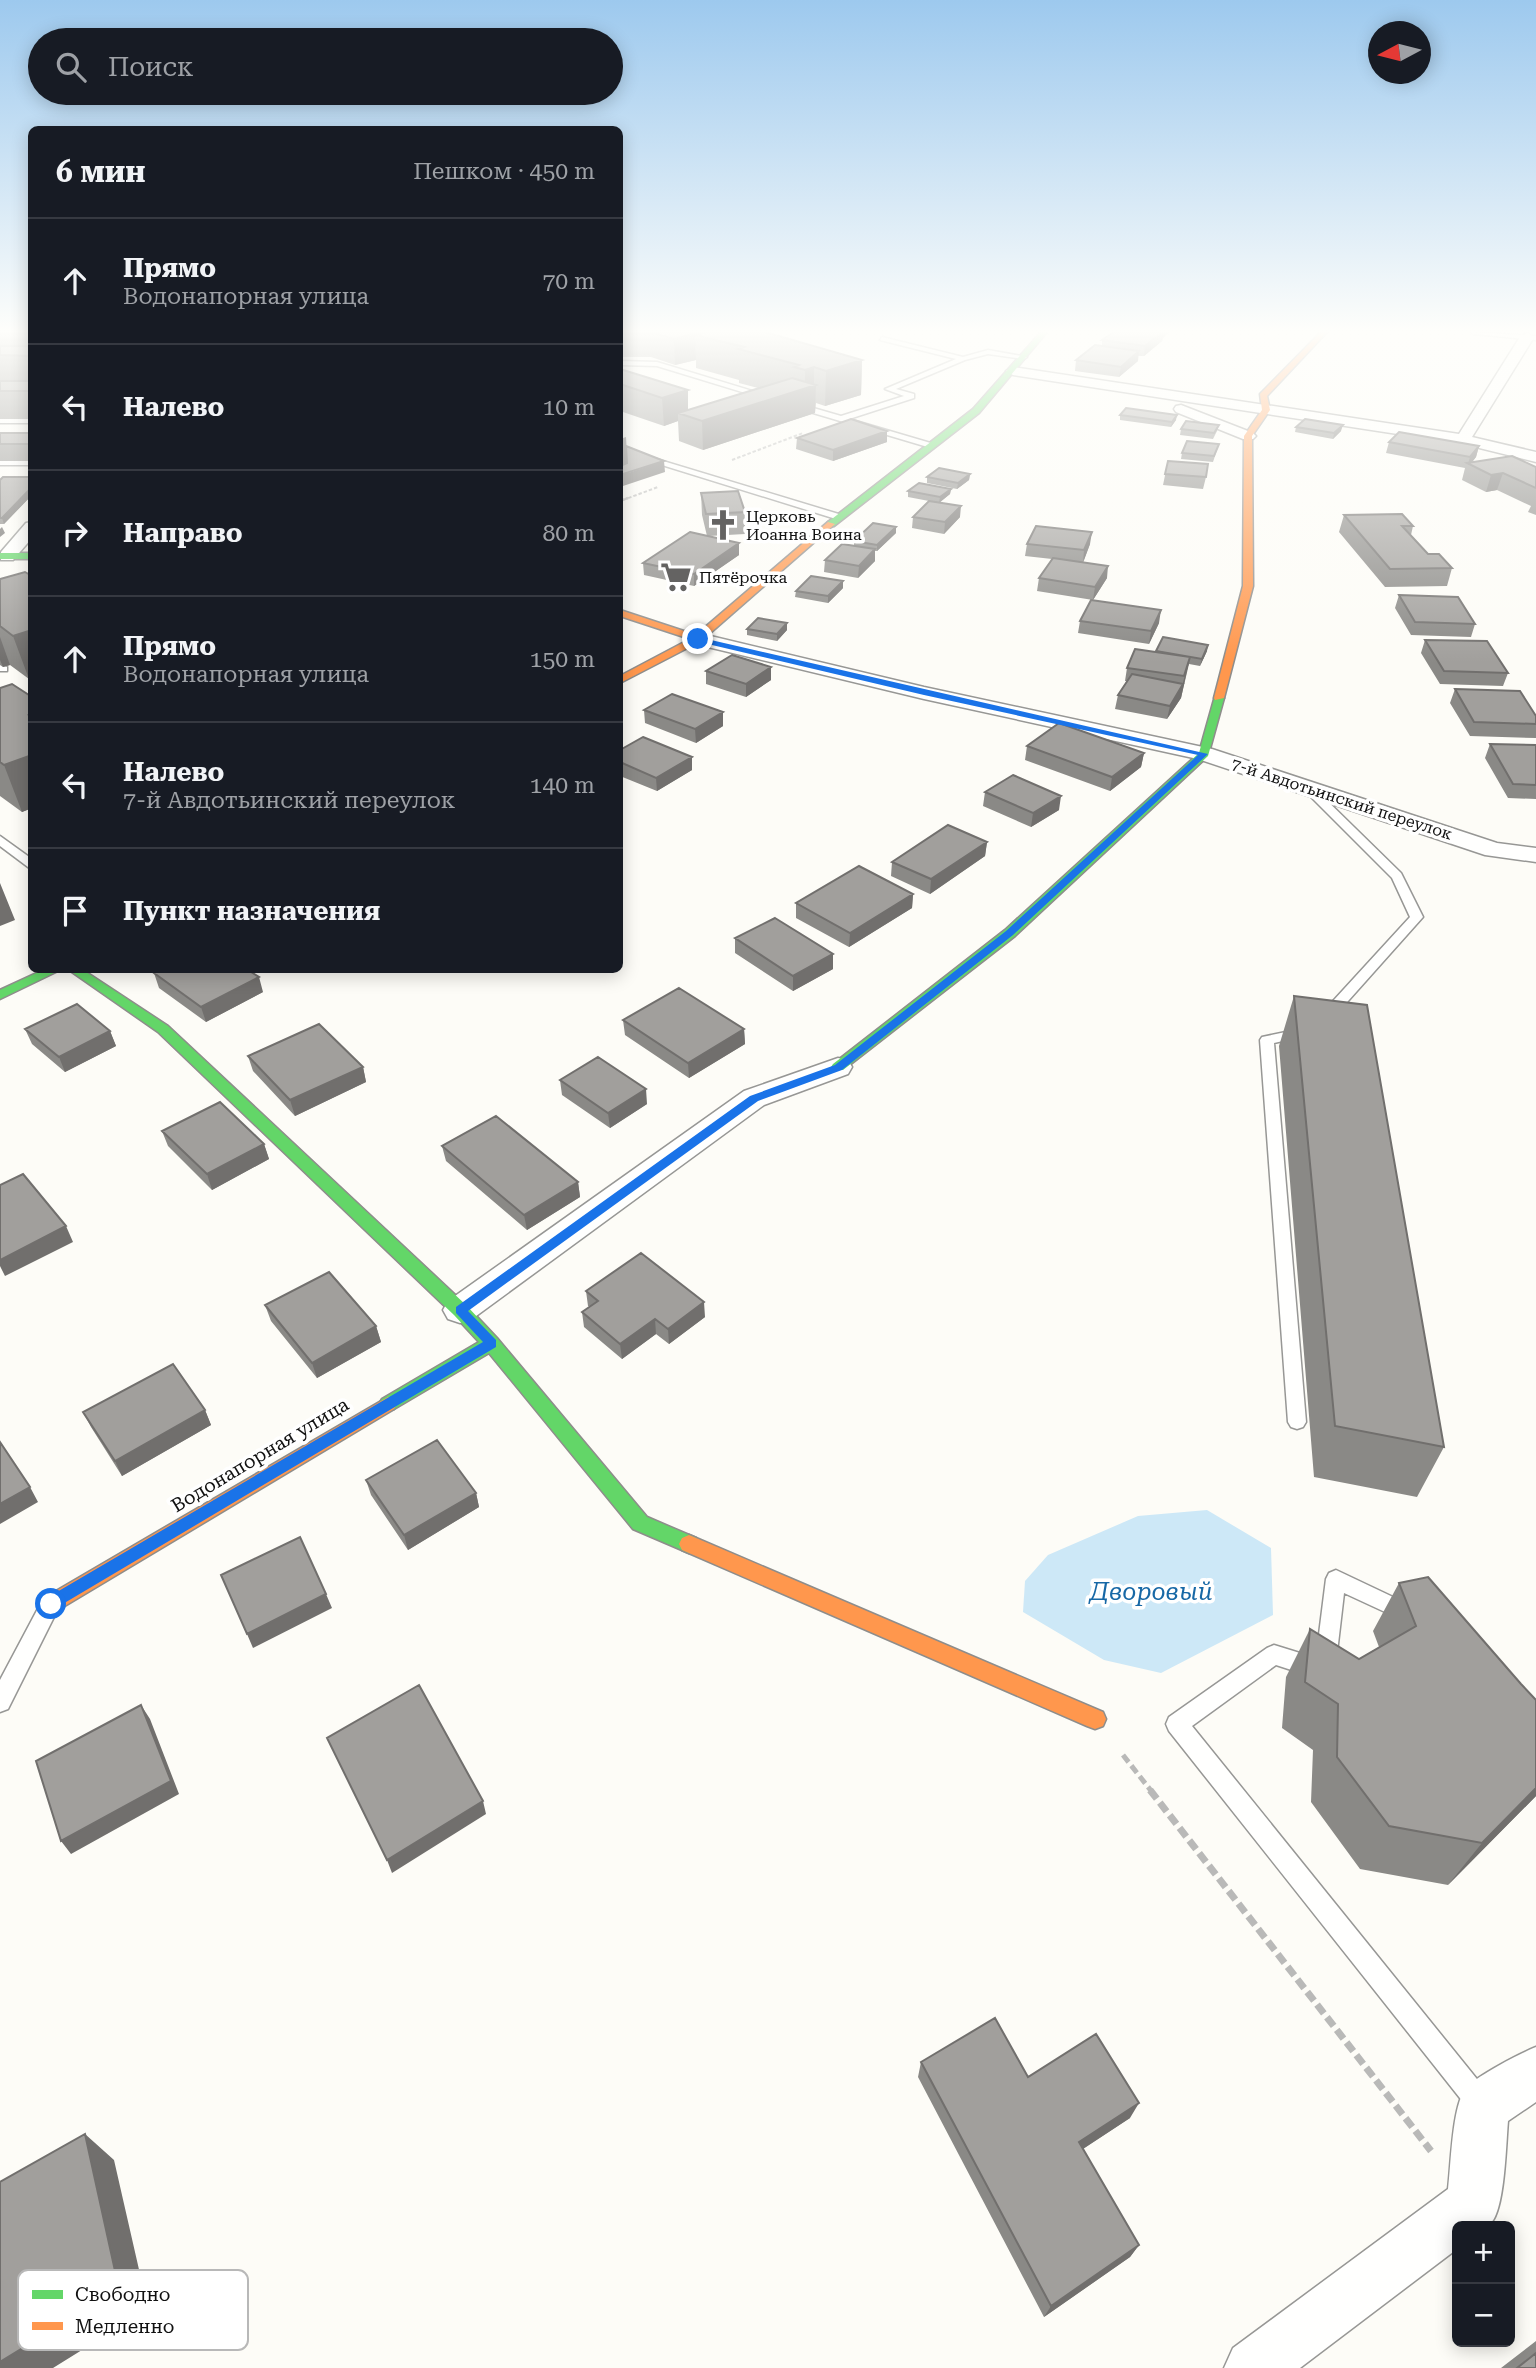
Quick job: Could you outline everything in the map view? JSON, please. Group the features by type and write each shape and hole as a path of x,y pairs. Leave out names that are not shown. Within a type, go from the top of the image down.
{"street":[{"path":"623,678 698,639 839,517 935,443"},
{"path":"460,1310 754,1098 838,1067 1010,933 1204,754 1248,586 1248,443"},
{"path":"1478,443 1535,456"},
{"path":"3,556 28,531"},
{"path":"3,556 28,556"},
{"path":"623,614 698,639"},
{"name":"7-й Авдотьинский переулок","path":"698,639 924,693 1204,754 1494,850 1536,855"},
{"path":"0,995 47,973"},
{"path":"79,973 163,1029 460,1310 491,1343 640,1522 1095,1719"},
{"name":"Водонапорная улица","path":"51,1604 491,1343"},
{"path":"1253,2368 1473,2204 1484,2107 1536,2072"}],"lane":[{"path":"919,443 931,446"},
{"path":"623,451 839,517"},
{"path":"0,463 28,463"},
{"path":"0,475 14,463"},
{"path":"1297,1422 1267,1040 1315,1030 1417,917 1397,876 1306,786"},
{"path":"0,840 6,852 28,864"},
{"path":"1430,1624 1336,1579 1325,1671 1274,1655 1177,1724 1484,2107"},
{"path":"0,1702 51,1604"}],"path":[{"path":"698,473 779,443"},
{"path":"1095,1719 1473,2204"}],"water":[{"name":"Дворовый","path":"1207,1510 1271,1548 1273,1615 1161,1673 1104,1660 1023,1612 1025,1581 1048,1555 1138,1516"}],"building":[{"path":"0,443 28,443 28,444"},
{"path":"811,443 854,443 833,450"},
{"path":"1186,443 1219,444 1214,456 1182,453"},
{"path":"1392,443 1459,443 1479,446 1470,457"},
{"path":"626,446 664,461 623,474 623,465 627,463"},
{"path":"1512,456 1536,467 1536,488 1503,473 1491,475 1467,463"},
{"path":"1168,461 1208,464 1206,477 1165,474"},
{"path":"939,468 970,474 958,483 927,477"},
{"path":"3,477 28,477 28,491 2,518 0,518 0,480"},
{"path":"919,483 951,489 940,497 908,491"},
{"path":"738,491 745,512 706,514 701,493"},
{"path":"929,501 961,506 945,522 913,517"},
{"path":"1402,514 1413,526 1402,526 1428,554 1439,554 1452,568 1390,569 1344,515"},
{"path":"873,523 896,527 877,545 854,541"},
{"path":"1036,526 1092,532 1084,550 1027,544"},
{"path":"690,532 739,543 694,574 643,563"},
{"path":"842,544 875,549 859,566 825,560"},
{"path":"1053,558 1108,566 1095,587 1039,578"},
{"path":"25,572 28,574 28,631 13,636 0,626 0,579"},
{"path":"811,576 843,581 828,596 796,591"},
{"path":"1399,595 1458,597 1475,624 1415,622"},
{"path":"1091,600 1161,610 1151,631 1080,621"},
{"path":"758,618 787,623 777,634 747,629"},
{"path":"1163,637 1208,645 1202,659 1156,651"},
{"path":"1425,640 1487,641 1508,673 1444,671"},
{"path":"1135,649 1190,657 1184,676 1127,668"},
{"path":"732,655 771,667 746,684 706,671"},
{"path":"1132,674 1183,684 1170,706 1118,695"},
{"path":"12,684 28,694 28,756 4,765 0,762 0,688"},
{"path":"1455,689 1520,691 1536,716 1536,724 1474,722"},
{"path":"672,694 723,712 695,729 644,710"},
{"path":"1059,723 1144,753 1112,777 1027,746"},
{"path":"643,737 692,757 656,778 623,763 623,748"},
{"path":"1490,744 1536,745 1536,785 1513,784"},
{"path":"1013,775 1061,796 1033,813 985,792"},
{"path":"948,825 987,842 931,879 892,862"},
{"path":"859,866 913,894 850,933 796,903"},
{"path":"775,918 833,954 793,976 735,938"},
{"path":"154,973 253,973 259,977 201,1007"},
{"path":"679,988 744,1029 688,1063 623,1020"},
{"path":"1294,996 1367,1005 1444,1447 1335,1426"},
{"path":"77,1004 110,1031 59,1057 25,1029"},
{"path":"319,1024 363,1067 290,1100 248,1056"},
{"path":"598,1057 646,1089 608,1113 560,1080"},
{"path":"220,1102 264,1144 207,1174 162,1131"},
{"path":"496,1116 578,1182 524,1215 442,1146"},
{"path":"23,1174 66,1226 0,1260 0,1185"},
{"path":"641,1253 704,1302 668,1329 655,1319 620,1344 582,1312 598,1301 586,1291"},
{"path":"329,1272 376,1326 312,1363 265,1305"},
{"path":"173,1364 205,1410 115,1461 83,1412"},
{"path":"437,1440 476,1493 404,1535 366,1480"},
{"path":"0,1442 30,1487 0,1504"},
{"path":"300,1537 326,1594 247,1634 221,1575"},
{"path":"1428,1577 1536,1700 1536,1788 1482,1843 1389,1826 1337,1757 1338,1704 1305,1682 1310,1629 1359,1659 1416,1626 1399,1583"},
{"path":"419,1685 483,1801 387,1860 327,1738"},
{"path":"141,1705 171,1781 61,1841 36,1761"},
{"path":"995,2018 1028,2077 1096,2034 1139,2103 1079,2142 1139,2245 1051,2306 921,2062"},
{"path":"85,2134 115,2270 18,2270 20,2350 0,2362 0,2182"},
{"path":"1536,2353 1536,2368 1517,2368"}],"traffic: fast":[{"path":"831,524 936,443"},
{"path":"0,556 28,556"},
{"path":"838,1067 1010,933 1204,754 1219,698"},
{"path":"0,995 47,973"},
{"path":"79,973 163,1029 460,1310 491,1343 640,1523 689,1544"},
{"path":"388,1404 491,1343"}],"traffic: slow":[{"path":"1219,698 1248,586 1248,443"},
{"path":"623,678 698,639 831,524"},
{"path":"623,614 698,639"},
{"path":"51,1604 388,1404"},
{"path":"689,1544 1095,1719"}],"place":[{"name":"Церковь Иоанна Воина","path":"723,525"},
{"name":"Пятёрочка","path":"676,577"}],"route":[{"path":"51,1604 491,1343 460,1310 754,1098 838,1067 1010,933 1204,754 924,693 698,639"}]}
